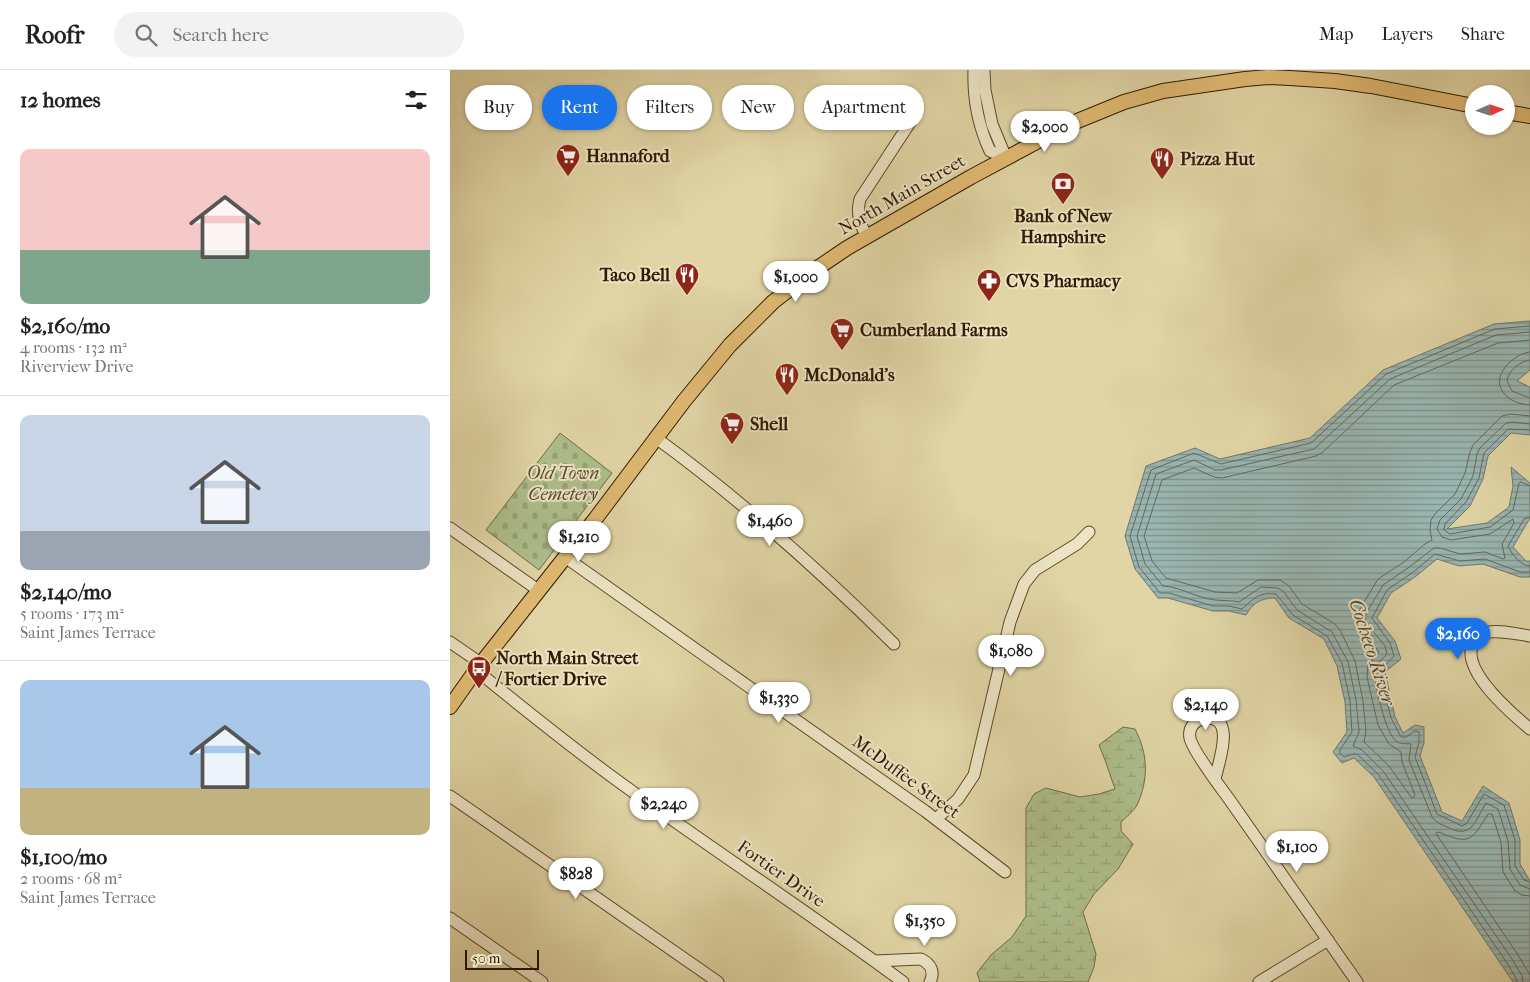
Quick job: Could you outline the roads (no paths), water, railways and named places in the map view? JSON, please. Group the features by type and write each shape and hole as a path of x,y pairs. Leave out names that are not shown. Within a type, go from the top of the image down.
{"main road":[{"name":"North Main Street","path":"450,707 696,385 730,345 761,313 813,270 847,248 1070,124 1124,102 1163,91 1268,77 1335,81 1465,104"},
{"path":"1515,114 1530,116"}],"street":[{"path":"974,70 976,103 981,130 990,151 1006,158"},
{"path":"984,70 985,90 992,124 1006,158"},
{"path":"867,237 858,217 860,199 905,130"},
{"path":"656,438 694,465 744,507 866,616 894,644"},
{"path":"450,528 538,590"},
{"path":"936,819 958,799 974,775 1010,622 1024,584 1035,570 1077,544 1088,532"},
{"name":"McDuffee Street","path":"565,557 936,819 1005,872"},
{"path":"1530,636 1495,632 1484,633 1475,637 1470,649 1472,661 1490,690 1530,728"},
{"name":"Fortier Drive","path":"450,642 567,743 621,784 903,982"},
{"path":"1215,779 1225,735 1216,720 1205,718 1192,727 1191,744 1215,779 1357,982"},
{"path":"450,796 718,982"},
{"path":"450,918 542,982"},
{"path":"1259,982 1328,940"},
{"path":"875,961 921,959 932,970 930,982"}],"water":[{"name":"Cocheco River","path":"1530,321 1530,370 1517,381 1530,387 1530,435 1511,433 1488,456 1483,479 1470,506 1447,529 1487,523 1509,507 1513,486 1511,467 1530,483 1530,518 1513,547 1526,561 1530,561 1530,577 1520,577 1483,564 1459,566 1437,559 1391,593 1377,618 1395,641 1401,659 1385,672 1395,717 1403,733 1415,725 1424,727 1424,743 1420,756 1442,812 1462,821 1483,786 1509,803 1520,840 1520,864 1530,881 1530,982 1513,982 1374,777 1354,758 1342,763 1333,752 1347,732 1345,702 1337,666 1324,639 1289,618 1275,598 1258,602 1246,615 1229,611 1213,611 1168,598 1158,598 1135,569 1125,536 1146,466 1195,448 1220,459 1310,438 1383,370 1494,324"}],"place":[{"name":"Hannaford","path":"568,177"},
{"name":"Pizza Hut","path":"1162,180"},
{"name":"Bank of New Hampshire","path":"1063,205"},
{"name":"Taco Bell","path":"687,296"},
{"name":"CVS Pharmacy","path":"989,302"},
{"name":"Cumberland Farms","path":"842,351"},
{"name":"McDonald's","path":"787,396"},
{"name":"Shell","path":"732,445"},
{"name":"North Main Street / Fortier Drive","path":"479,689"}],"park label":[{"name":"Old Town Cemetery","path":"563,483"}]}
